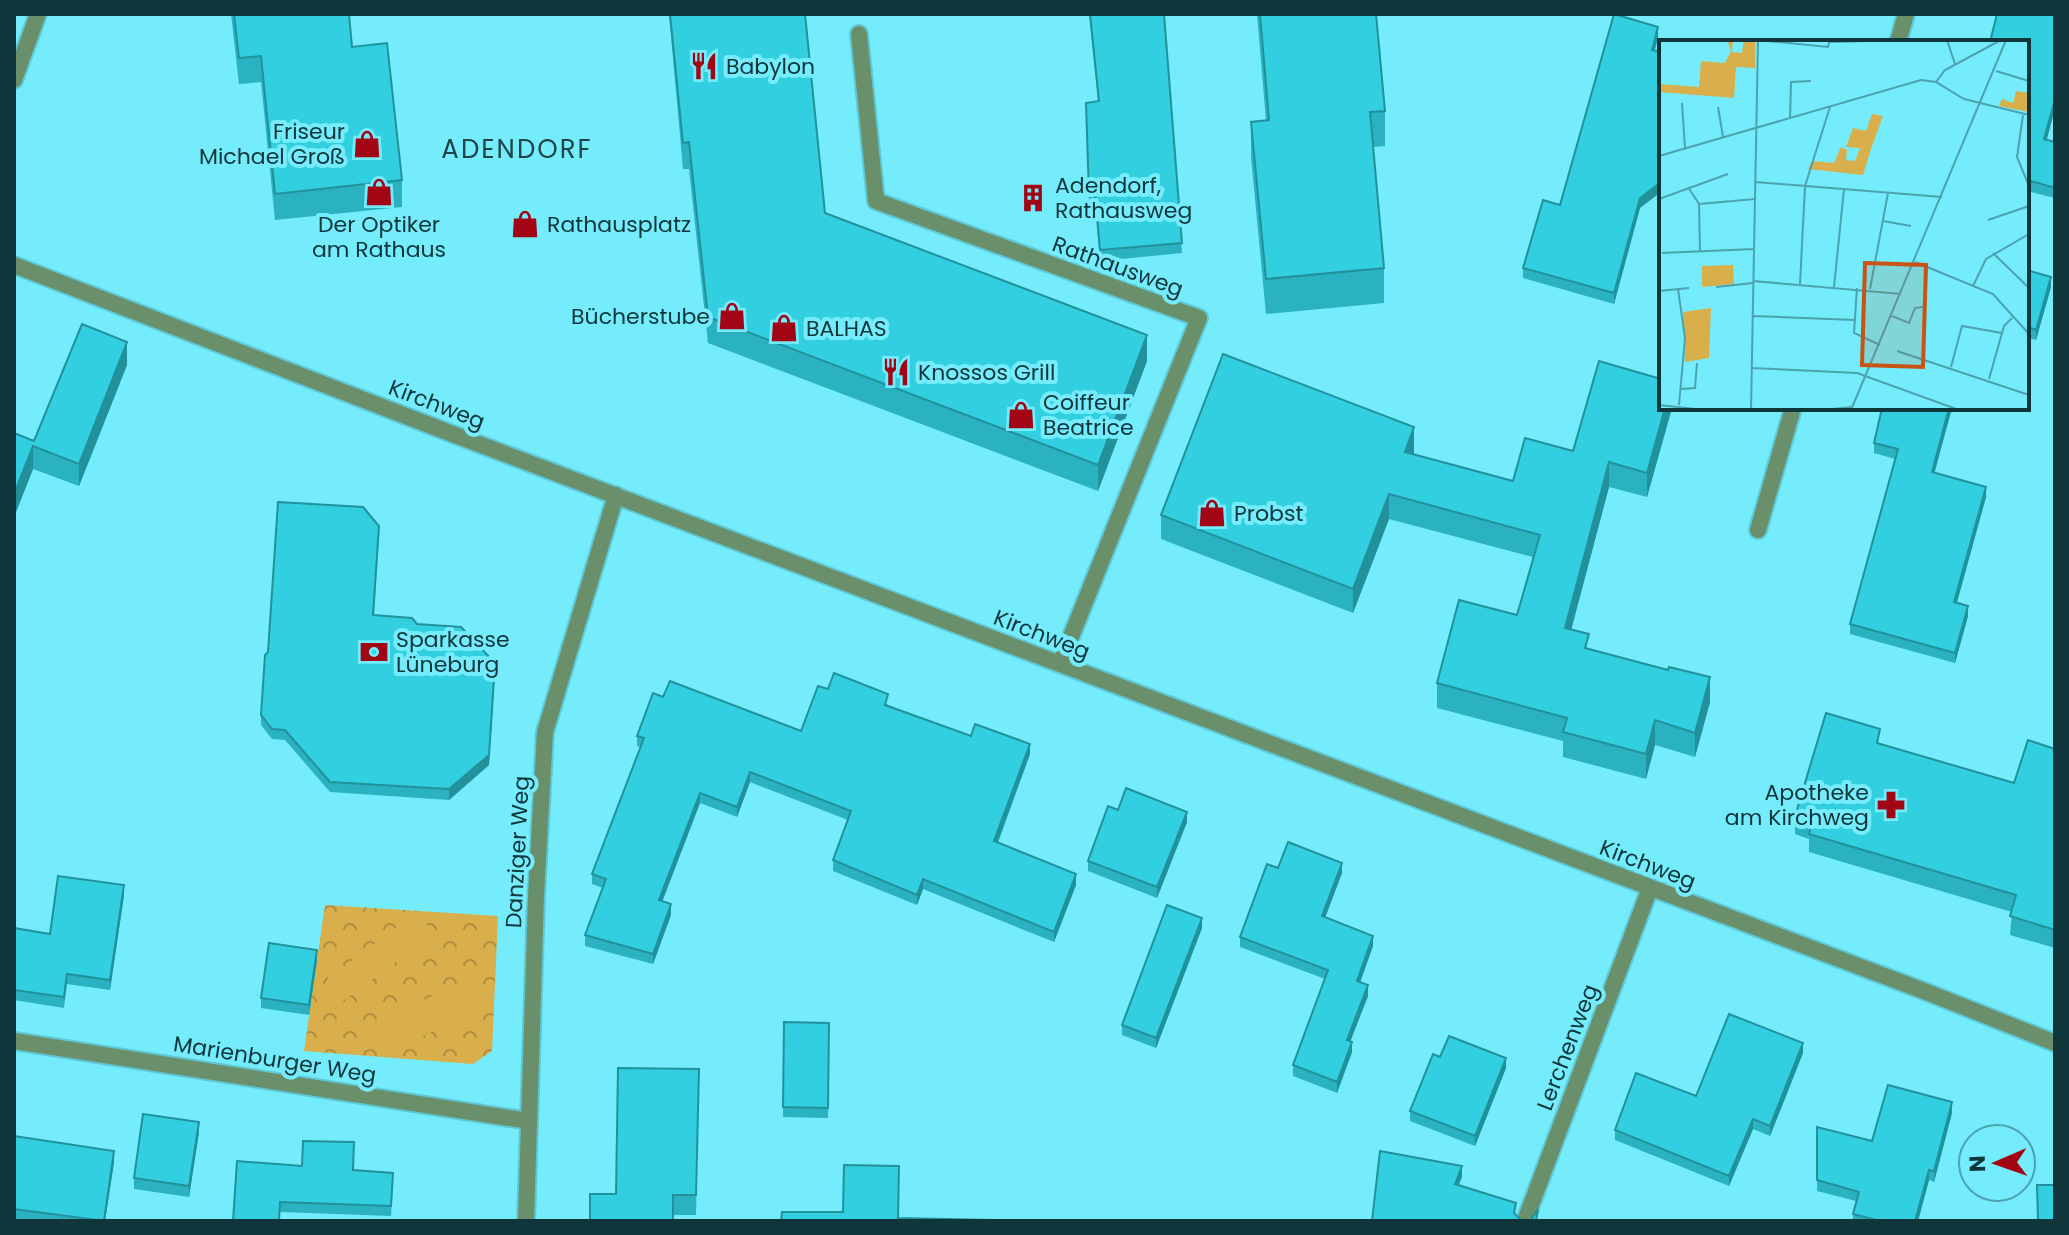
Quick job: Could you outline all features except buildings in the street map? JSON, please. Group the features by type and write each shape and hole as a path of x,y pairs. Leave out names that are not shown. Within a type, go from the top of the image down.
{"street":[{"path":"14,80 38,14"},
{"path":"1899,40 1906,14"},
{"name":"Rathausweg","path":"859,34 876,201 1199,318 1060,664"},
{"name":"Kirchweg","path":"14,265 2055,1043"},
{"path":"1758,530 1792,410"},
{"name":"Danziger Weg","path":"526,1221 536,896 545,732 616,495"},
{"name":"Lerchenweg","path":"1525,1221 1650,888"},
{"name":"Marienburger Weg","path":"14,1041 529,1121"}],"green space":[{"path":"325,905 498,916 492,1051 473,1064 304,1051"},
{"path":"417,912 434,934 343,1001 327,979"},
{"path":"473,976 487,1005 390,1052 376,1023"}],"place":[{"name":"Babylon","path":"704,66"},
{"name":"Friseur Michael Groß","path":"367,144"},
{"name":"Der Optiker am Rathaus","path":"379,192"},
{"name":"Adendorf, Rathausweg","path":"1033,198"},
{"name":"Rathausplatz","path":"525,224"},
{"name":"Bücherstube","path":"732,316"},
{"name":"BALHAS","path":"784,328"},
{"name":"Knossos Grill","path":"896,372"},
{"name":"Coiffeur Beatrice","path":"1021,415"},
{"name":"Probst","path":"1212,513"},
{"name":"Sparkasse Lüneburg","path":"374,652"},
{"name":"Apotheke am Kirchweg","path":"1891,805"}],"district":[{"name":"ADENDORF","path":"517,149"}]}
